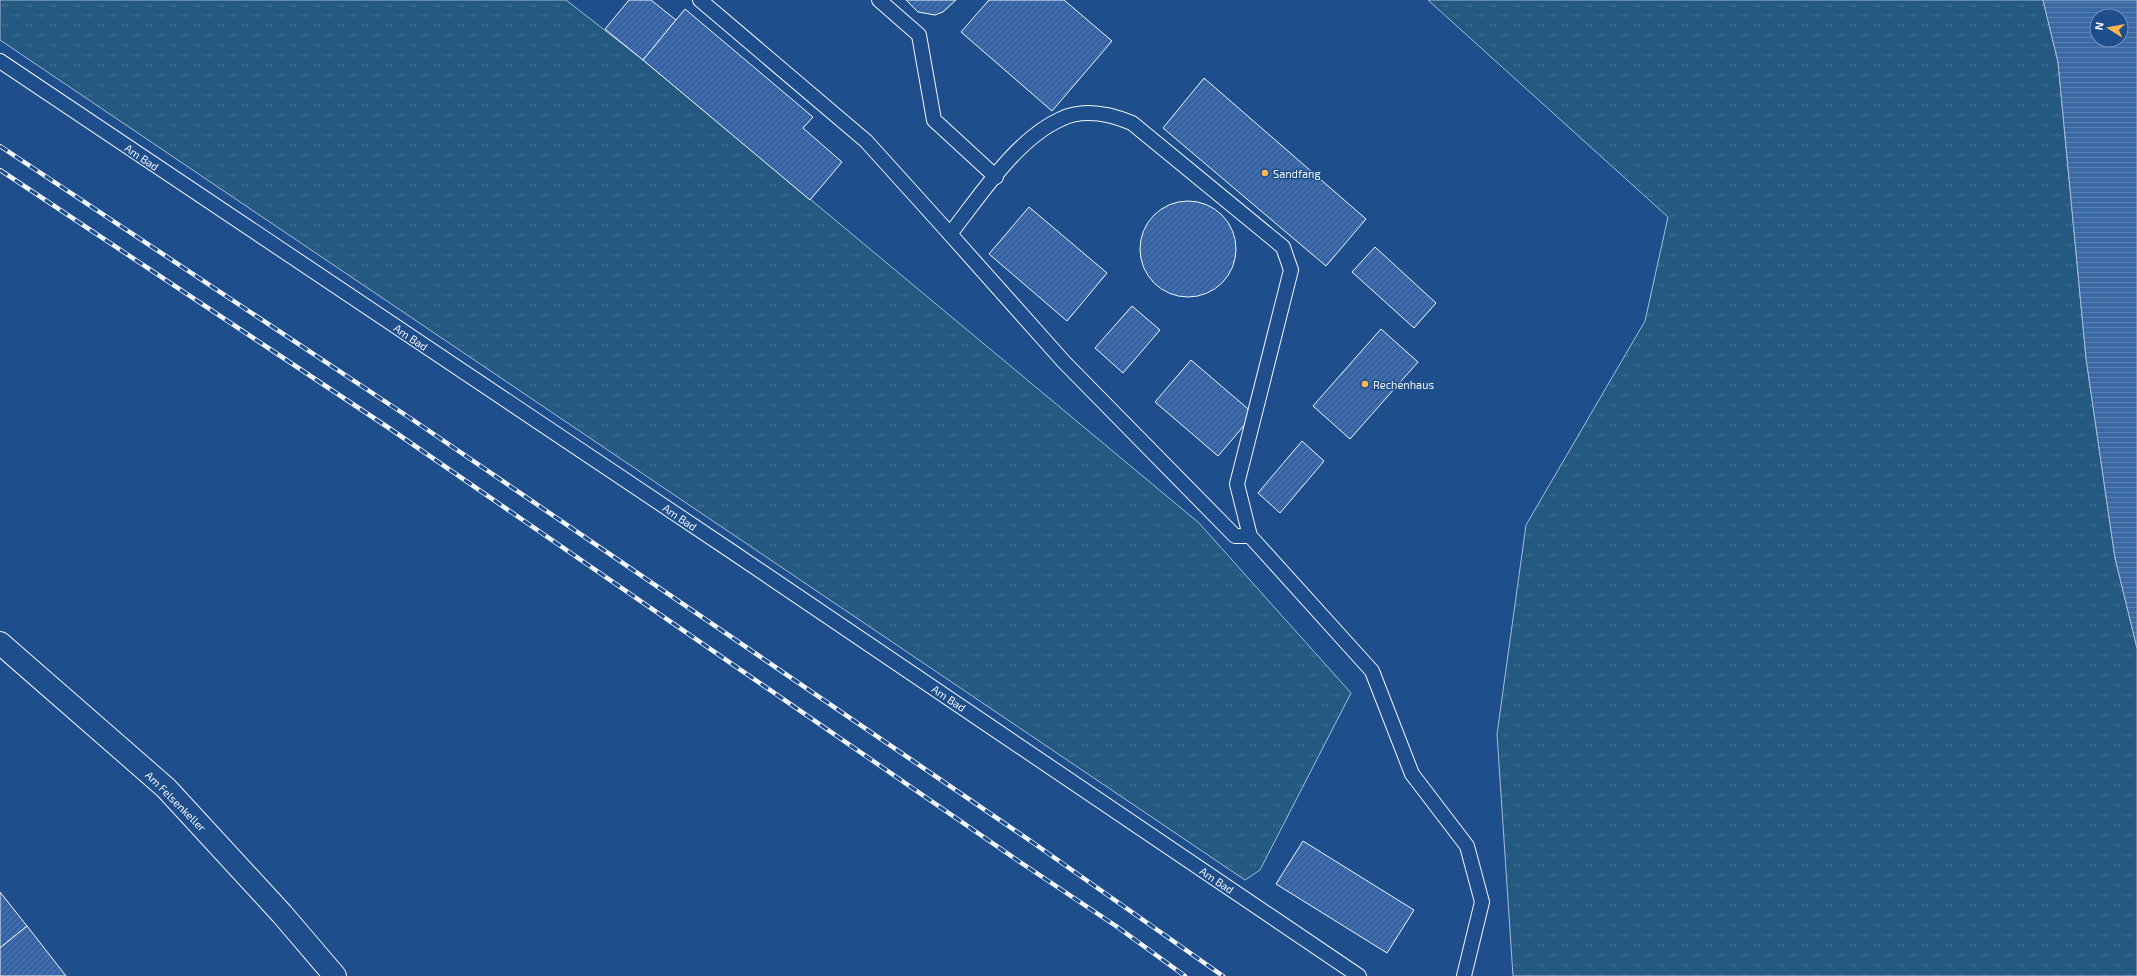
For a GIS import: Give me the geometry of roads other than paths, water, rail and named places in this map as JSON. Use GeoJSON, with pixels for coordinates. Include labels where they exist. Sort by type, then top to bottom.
{"type":"FeatureCollection","features":[{"type":"Feature","properties":{"kind":"street","name":"Am Felsenkeller"},"geometry":{"type":"LineString","coordinates":[[0,643],[166,788],[282,914],[335,976]]}},
{"type":"Feature","properties":{"kind":"lane"},"geometry":{"type":"LineString","coordinates":[[700,0],[866,141],[1064,362],[1235,536],[1250,536]]}},
{"type":"Feature","properties":{"kind":"lane"},"geometry":{"type":"LineString","coordinates":[[880,0],[919,35],[934,120],[996,176]]}},
{"type":"Feature","properties":{"kind":"lane","name":"Am Bad"},"geometry":{"type":"LineString","coordinates":[[0,61],[724,546],[1359,976]]}},
{"type":"Feature","properties":{"kind":"lane"},"geometry":{"type":"LineString","coordinates":[[950,234],[996,176],[1030,138],[1062,118],[1090,112],[1114,115],[1132,123],[1283,247],[1291,270],[1237,484],[1250,536],[1372,671],[1412,774],[1467,846],[1482,902],[1464,976]]}},
{"type":"Feature","properties":{"kind":"railway"},"geometry":{"type":"LineString","coordinates":[[0,146],[416,422],[1032,842],[1223,976]]}},
{"type":"Feature","properties":{"kind":"railway"},"geometry":{"type":"LineString","coordinates":[[0,170],[389,428],[1017,860],[1116,926],[1185,976]]}},
{"type":"Feature","properties":{"kind":"place","name":"Sandfang"},"geometry":{"type":"Point","coordinates":[1265,173]}},
{"type":"Feature","properties":{"kind":"place","name":"Rechenhaus"},"geometry":{"type":"Point","coordinates":[1365,384]}}]}
